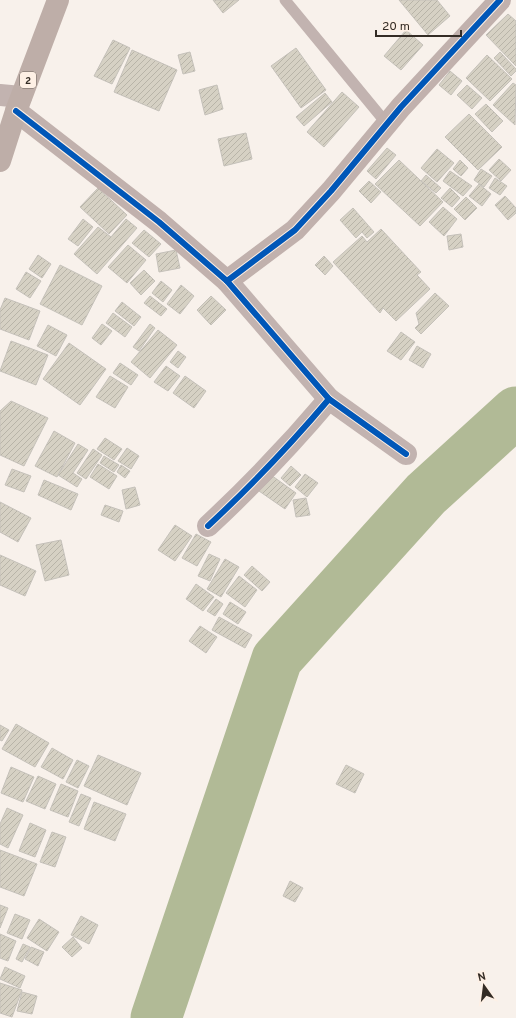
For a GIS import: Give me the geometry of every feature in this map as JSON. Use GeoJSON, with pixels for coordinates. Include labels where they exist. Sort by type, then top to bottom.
{"type":"FeatureCollection","features":[{"type":"Feature","properties":{"kind":"highway","name":"2"},"geometry":{"type":"LineString","coordinates":[[0,161],[19,104],[58,0]]}},
{"type":"Feature","properties":{"kind":"street"},"geometry":{"type":"LineString","coordinates":[[227,281],[295,230],[331,191],[387,124],[500,0]]}},
{"type":"Feature","properties":{"kind":"street"},"geometry":{"type":"LineString","coordinates":[[0,95],[19,104],[227,281],[329,399],[406,454]]}},
{"type":"Feature","properties":{"kind":"street"},"geometry":{"type":"LineString","coordinates":[[208,526],[283,453],[329,399]]}},
{"type":"Feature","properties":{"kind":"lane"},"geometry":{"type":"LineString","coordinates":[[285,0],[387,124]]}},
{"type":"Feature","properties":{"kind":"building"},"geometry":{"type":"Polygon","coordinates":[[[213,0],[239,0],[223,13],[213,0]]]}},
{"type":"Feature","properties":{"kind":"building"},"geometry":{"type":"Polygon","coordinates":[[[399,0],[437,0],[450,16],[428,35],[399,0]]]}},
{"type":"Feature","properties":{"kind":"building"},"geometry":{"type":"Polygon","coordinates":[[[508,14],[516,21],[516,66],[486,35],[508,14]]]}},
{"type":"Feature","properties":{"kind":"building"},"geometry":{"type":"Polygon","coordinates":[[[406,30],[423,45],[401,70],[384,56],[406,30]]]}},
{"type":"Feature","properties":{"kind":"building"},"geometry":{"type":"Polygon","coordinates":[[[113,40],[130,48],[112,84],[94,76],[113,40]]]}},
{"type":"Feature","properties":{"kind":"building"},"geometry":{"type":"Polygon","coordinates":[[[296,48],[326,90],[301,108],[271,66],[296,48]]]}},
{"type":"Feature","properties":{"kind":"building"},"geometry":{"type":"Polygon","coordinates":[[[132,50],[177,70],[159,111],[114,92],[132,50]]]}},
{"type":"Feature","properties":{"kind":"building"},"geometry":{"type":"Polygon","coordinates":[[[190,52],[195,71],[183,74],[178,55],[190,52]]]}},
{"type":"Feature","properties":{"kind":"building"},"geometry":{"type":"Polygon","coordinates":[[[500,52],[516,69],[511,76],[494,58],[500,52]]]}},
{"type":"Feature","properties":{"kind":"building"},"geometry":{"type":"Polygon","coordinates":[[[487,55],[512,79],[490,101],[466,78],[487,55]]]}},
{"type":"Feature","properties":{"kind":"building"},"geometry":{"type":"Polygon","coordinates":[[[450,71],[462,81],[451,95],[439,85],[450,71]]]}},
{"type":"Feature","properties":{"kind":"building"},"geometry":{"type":"Polygon","coordinates":[[[513,83],[516,85],[515,125],[493,105],[513,83]]]}},
{"type":"Feature","properties":{"kind":"building"},"geometry":{"type":"Polygon","coordinates":[[[217,85],[223,109],[205,115],[199,90],[217,85]]]}},
{"type":"Feature","properties":{"kind":"building"},"geometry":{"type":"Polygon","coordinates":[[[467,85],[482,98],[472,109],[457,95],[467,85]]]}},
{"type":"Feature","properties":{"kind":"building"},"geometry":{"type":"Polygon","coordinates":[[[342,92],[359,107],[324,147],[307,132],[342,92]]]}},
{"type":"Feature","properties":{"kind":"building"},"geometry":{"type":"Polygon","coordinates":[[[325,93],[332,102],[304,126],[296,117],[325,93]]]}},
{"type":"Feature","properties":{"kind":"building"},"geometry":{"type":"Polygon","coordinates":[[[486,104],[503,121],[492,132],[475,114],[486,104]]]}},
{"type":"Feature","properties":{"kind":"building"},"geometry":{"type":"Polygon","coordinates":[[[469,114],[502,147],[478,170],[445,137],[469,114]]]}},
{"type":"Feature","properties":{"kind":"building"},"geometry":{"type":"Polygon","coordinates":[[[246,133],[252,159],[224,166],[218,139],[246,133]]]}},
{"type":"Feature","properties":{"kind":"building"},"geometry":{"type":"Polygon","coordinates":[[[387,148],[396,155],[376,179],[367,171],[387,148]]]}},
{"type":"Feature","properties":{"kind":"building"},"geometry":{"type":"Polygon","coordinates":[[[437,149],[454,163],[437,182],[421,168],[437,149]]]}},
{"type":"Feature","properties":{"kind":"building"},"geometry":{"type":"Polygon","coordinates":[[[499,159],[511,170],[501,181],[489,170],[499,159]]]}},
{"type":"Feature","properties":{"kind":"building"},"geometry":{"type":"Polygon","coordinates":[[[399,160],[443,202],[420,226],[375,184],[399,160]]]}},
{"type":"Feature","properties":{"kind":"building"},"geometry":{"type":"Polygon","coordinates":[[[460,160],[468,168],[461,176],[453,169],[460,160]]]}},
{"type":"Feature","properties":{"kind":"building"},"geometry":{"type":"Polygon","coordinates":[[[481,169],[492,176],[484,187],[474,180],[481,169]]]}},
{"type":"Feature","properties":{"kind":"building"},"geometry":{"type":"Polygon","coordinates":[[[450,171],[472,186],[463,196],[443,181],[450,171]]]}},
{"type":"Feature","properties":{"kind":"building"},"geometry":{"type":"Polygon","coordinates":[[[426,175],[441,188],[436,193],[421,181],[426,175]]]}},
{"type":"Feature","properties":{"kind":"building"},"geometry":{"type":"Polygon","coordinates":[[[495,178],[507,186],[500,195],[489,188],[495,178]]]}},
{"type":"Feature","properties":{"kind":"building"},"geometry":{"type":"Polygon","coordinates":[[[369,181],[381,192],[371,203],[359,191],[369,181]]]}},
{"type":"Feature","properties":{"kind":"building"},"geometry":{"type":"Polygon","coordinates":[[[479,184],[491,194],[482,206],[469,196],[479,184]]]}},
{"type":"Feature","properties":{"kind":"building"},"geometry":{"type":"Polygon","coordinates":[[[98,188],[127,215],[109,234],[80,207],[98,188]]]}},
{"type":"Feature","properties":{"kind":"building"},"geometry":{"type":"Polygon","coordinates":[[[450,188],[460,198],[452,207],[441,198],[450,188]]]}},
{"type":"Feature","properties":{"kind":"building"},"geometry":{"type":"Polygon","coordinates":[[[505,196],[516,208],[516,213],[508,220],[495,205],[505,196]]]}},
{"type":"Feature","properties":{"kind":"building"},"geometry":{"type":"Polygon","coordinates":[[[466,197],[477,208],[465,220],[454,209],[466,197]]]}},
{"type":"Feature","properties":{"kind":"building"},"geometry":{"type":"Polygon","coordinates":[[[443,207],[457,219],[444,236],[429,222],[443,207]]]}},
{"type":"Feature","properties":{"kind":"building"},"geometry":{"type":"Polygon","coordinates":[[[353,208],[374,232],[367,238],[362,232],[356,238],[340,220],[353,208]]]}},
{"type":"Feature","properties":{"kind":"building"},"geometry":{"type":"Polygon","coordinates":[[[83,219],[93,227],[78,246],[68,239],[83,219]]]}},
{"type":"Feature","properties":{"kind":"building"},"geometry":{"type":"Polygon","coordinates":[[[126,219],[137,228],[97,274],[74,254],[98,227],[111,237],[126,219]]]}},
{"type":"Feature","properties":{"kind":"building"},"geometry":{"type":"Polygon","coordinates":[[[381,229],[421,272],[417,275],[430,289],[396,321],[383,308],[380,313],[333,262],[362,236],[367,242],[381,229]]]}},
{"type":"Feature","properties":{"kind":"building"},"geometry":{"type":"Polygon","coordinates":[[[144,230],[161,244],[149,257],[132,243],[144,230]]]}},
{"type":"Feature","properties":{"kind":"building"},"geometry":{"type":"Polygon","coordinates":[[[461,234],[463,247],[449,250],[447,236],[461,234]]]}},
{"type":"Feature","properties":{"kind":"building"},"geometry":{"type":"Polygon","coordinates":[[[128,245],[146,260],[127,283],[108,267],[128,245]]]}},
{"type":"Feature","properties":{"kind":"building"},"geometry":{"type":"Polygon","coordinates":[[[176,250],[180,268],[159,272],[156,254],[176,250]]]}},
{"type":"Feature","properties":{"kind":"building"},"geometry":{"type":"Polygon","coordinates":[[[38,255],[51,264],[42,278],[29,269],[38,255]]]}},
{"type":"Feature","properties":{"kind":"building"},"geometry":{"type":"Polygon","coordinates":[[[324,256],[333,266],[325,275],[315,265],[324,256]]]}},
{"type":"Feature","properties":{"kind":"building"},"geometry":{"type":"Polygon","coordinates":[[[60,265],[102,286],[82,325],[40,304],[60,265]]]}},
{"type":"Feature","properties":{"kind":"building"},"geometry":{"type":"Polygon","coordinates":[[[144,270],[155,281],[141,295],[130,283],[144,270]]]}},
{"type":"Feature","properties":{"kind":"building"},"geometry":{"type":"Polygon","coordinates":[[[26,272],[41,281],[30,298],[16,289],[26,272]]]}},
{"type":"Feature","properties":{"kind":"building"},"geometry":{"type":"Polygon","coordinates":[[[161,281],[172,290],[163,302],[152,293],[161,281]]]}},
{"type":"Feature","properties":{"kind":"building"},"geometry":{"type":"Polygon","coordinates":[[[181,285],[194,296],[180,314],[167,304],[181,285]]]}},
{"type":"Feature","properties":{"kind":"building"},"geometry":{"type":"Polygon","coordinates":[[[435,293],[449,306],[421,334],[415,328],[419,324],[416,313],[435,293]]]}},
{"type":"Feature","properties":{"kind":"building"},"geometry":{"type":"Polygon","coordinates":[[[150,296],[167,309],[161,316],[144,303],[150,296]]]}},
{"type":"Feature","properties":{"kind":"building"},"geometry":{"type":"Polygon","coordinates":[[[211,296],[226,310],[211,325],[197,310],[211,296]]]}},
{"type":"Feature","properties":{"kind":"building"},"geometry":{"type":"Polygon","coordinates":[[[5,298],[40,311],[29,340],[0,329],[0,310],[5,298]]]}},
{"type":"Feature","properties":{"kind":"building"},"geometry":{"type":"Polygon","coordinates":[[[122,302],[141,317],[134,326],[115,311],[122,302]]]}},
{"type":"Feature","properties":{"kind":"building"},"geometry":{"type":"Polygon","coordinates":[[[113,313],[132,327],[125,337],[106,323],[113,313]]]}},
{"type":"Feature","properties":{"kind":"building"},"geometry":{"type":"Polygon","coordinates":[[[102,324],[112,331],[101,345],[92,338],[102,324]]]}},
{"type":"Feature","properties":{"kind":"building"},"geometry":{"type":"Polygon","coordinates":[[[150,324],[155,328],[139,351],[133,347],[150,324]]]}},
{"type":"Feature","properties":{"kind":"building"},"geometry":{"type":"Polygon","coordinates":[[[48,325],[67,335],[56,356],[37,346],[48,325]]]}},
{"type":"Feature","properties":{"kind":"building"},"geometry":{"type":"Polygon","coordinates":[[[158,330],[177,345],[150,378],[131,362],[158,330]]]}},
{"type":"Feature","properties":{"kind":"building"},"geometry":{"type":"Polygon","coordinates":[[[401,332],[415,342],[401,360],[387,351],[401,332]]]}},
{"type":"Feature","properties":{"kind":"building"},"geometry":{"type":"Polygon","coordinates":[[[11,341],[48,355],[36,385],[0,371],[11,341]]]}},
{"type":"Feature","properties":{"kind":"building"},"geometry":{"type":"Polygon","coordinates":[[[69,343],[106,369],[80,405],[43,379],[69,343]]]}},
{"type":"Feature","properties":{"kind":"building"},"geometry":{"type":"Polygon","coordinates":[[[417,346],[431,354],[423,368],[409,360],[417,346]]]}},
{"type":"Feature","properties":{"kind":"building"},"geometry":{"type":"Polygon","coordinates":[[[178,351],[186,357],[178,368],[170,362],[178,351]]]}},
{"type":"Feature","properties":{"kind":"building"},"geometry":{"type":"Polygon","coordinates":[[[120,363],[138,375],[131,385],[113,373],[120,363]]]}},
{"type":"Feature","properties":{"kind":"building"},"geometry":{"type":"Polygon","coordinates":[[[166,366],[180,376],[168,391],[154,382],[166,366]]]}},
{"type":"Feature","properties":{"kind":"building"},"geometry":{"type":"Polygon","coordinates":[[[110,376],[128,387],[115,408],[96,397],[110,376]]]}},
{"type":"Feature","properties":{"kind":"building"},"geometry":{"type":"Polygon","coordinates":[[[185,376],[206,391],[194,408],[173,393],[185,376]]]}},
{"type":"Feature","properties":{"kind":"building"},"geometry":{"type":"Polygon","coordinates":[[[11,401],[48,418],[24,466],[0,455],[0,411],[11,401]]]}},
{"type":"Feature","properties":{"kind":"building"},"geometry":{"type":"Polygon","coordinates":[[[54,431],[75,443],[57,477],[35,466],[54,431]]]}},
{"type":"Feature","properties":{"kind":"building"},"geometry":{"type":"Polygon","coordinates":[[[105,438],[122,449],[114,460],[97,449],[105,438]]]}},
{"type":"Feature","properties":{"kind":"building"},"geometry":{"type":"Polygon","coordinates":[[[78,444],[88,450],[73,473],[82,479],[77,487],[58,475],[78,444]]]}},
{"type":"Feature","properties":{"kind":"building"},"geometry":{"type":"Polygon","coordinates":[[[127,448],[139,456],[131,469],[118,461],[127,448]]]}},
{"type":"Feature","properties":{"kind":"building"},"geometry":{"type":"Polygon","coordinates":[[[93,449],[102,455],[86,479],[77,473],[93,449]]]}},
{"type":"Feature","properties":{"kind":"building"},"geometry":{"type":"Polygon","coordinates":[[[104,456],[119,465],[114,472],[100,463],[104,456]]]}},
{"type":"Feature","properties":{"kind":"building"},"geometry":{"type":"Polygon","coordinates":[[[98,464],[117,476],[109,489],[90,477],[98,464]]]}},
{"type":"Feature","properties":{"kind":"building"},"geometry":{"type":"Polygon","coordinates":[[[121,465],[130,471],[125,478],[117,472],[121,465]]]}},
{"type":"Feature","properties":{"kind":"building"},"geometry":{"type":"Polygon","coordinates":[[[291,466],[301,475],[290,486],[281,478],[291,466]]]}},
{"type":"Feature","properties":{"kind":"building"},"geometry":{"type":"Polygon","coordinates":[[[12,469],[31,476],[24,492],[5,485],[12,469]]]}},
{"type":"Feature","properties":{"kind":"building"},"geometry":{"type":"Polygon","coordinates":[[[305,474],[318,483],[307,497],[295,487],[305,474]]]}},
{"type":"Feature","properties":{"kind":"building"},"geometry":{"type":"Polygon","coordinates":[[[271,475],[296,493],[285,509],[259,491],[271,475]]]}},
{"type":"Feature","properties":{"kind":"building"},"geometry":{"type":"Polygon","coordinates":[[[44,480],[78,494],[71,510],[38,495],[44,480]]]}},
{"type":"Feature","properties":{"kind":"building"},"geometry":{"type":"Polygon","coordinates":[[[135,487],[140,505],[126,509],[122,490],[135,487]]]}},
{"type":"Feature","properties":{"kind":"building"},"geometry":{"type":"Polygon","coordinates":[[[306,498],[310,515],[296,517],[293,500],[306,498]]]}},
{"type":"Feature","properties":{"kind":"building"},"geometry":{"type":"Polygon","coordinates":[[[0,502],[31,518],[18,542],[0,532],[0,502]]]}},
{"type":"Feature","properties":{"kind":"building"},"geometry":{"type":"Polygon","coordinates":[[[105,505],[123,511],[119,522],[101,515],[105,505]]]}},
{"type":"Feature","properties":{"kind":"building"},"geometry":{"type":"Polygon","coordinates":[[[175,525],[192,536],[175,561],[158,550],[175,525]]]}},
{"type":"Feature","properties":{"kind":"building"},"geometry":{"type":"Polygon","coordinates":[[[196,534],[211,542],[197,566],[182,558],[196,534]]]}},
{"type":"Feature","properties":{"kind":"building"},"geometry":{"type":"Polygon","coordinates":[[[61,540],[69,575],[45,581],[36,545],[61,540]]]}},
{"type":"Feature","properties":{"kind":"building"},"geometry":{"type":"Polygon","coordinates":[[[209,554],[220,559],[210,581],[198,576],[209,554]]]}},
{"type":"Feature","properties":{"kind":"building"},"geometry":{"type":"Polygon","coordinates":[[[0,555],[36,571],[25,596],[0,585],[0,555]]]}},
{"type":"Feature","properties":{"kind":"building"},"geometry":{"type":"Polygon","coordinates":[[[225,559],[239,567],[221,597],[207,589],[225,559]]]}},
{"type":"Feature","properties":{"kind":"building"},"geometry":{"type":"Polygon","coordinates":[[[252,566],[270,582],[262,591],[244,575],[252,566]]]}},
{"type":"Feature","properties":{"kind":"building"},"geometry":{"type":"Polygon","coordinates":[[[239,576],[257,590],[245,607],[226,593],[239,576]]]}},
{"type":"Feature","properties":{"kind":"building"},"geometry":{"type":"Polygon","coordinates":[[[196,584],[214,597],[203,611],[186,599],[196,584]]]}},
{"type":"Feature","properties":{"kind":"building"},"geometry":{"type":"Polygon","coordinates":[[[216,599],[223,604],[215,616],[207,611],[216,599]]]}},
{"type":"Feature","properties":{"kind":"building"},"geometry":{"type":"Polygon","coordinates":[[[230,602],[246,612],[238,624],[223,614],[230,602]]]}},
{"type":"Feature","properties":{"kind":"building"},"geometry":{"type":"Polygon","coordinates":[[[219,617],[252,635],[245,648],[212,630],[219,617]]]}},
{"type":"Feature","properties":{"kind":"building"},"geometry":{"type":"Polygon","coordinates":[[[200,626],[217,637],[206,653],[189,641],[200,626]]]}},
{"type":"Feature","properties":{"kind":"building"},"geometry":{"type":"Polygon","coordinates":[[[16,724],[49,743],[35,767],[2,749],[16,724]]]}},
{"type":"Feature","properties":{"kind":"building"},"geometry":{"type":"Polygon","coordinates":[[[0,725],[9,730],[2,741],[0,740],[0,725]]]}},
{"type":"Feature","properties":{"kind":"building"},"geometry":{"type":"Polygon","coordinates":[[[52,748],[73,760],[63,779],[41,767],[52,748]]]}},
{"type":"Feature","properties":{"kind":"building"},"geometry":{"type":"Polygon","coordinates":[[[98,755],[141,773],[127,805],[84,786],[98,755]]]}},
{"type":"Feature","properties":{"kind":"building"},"geometry":{"type":"Polygon","coordinates":[[[77,760],[89,766],[78,788],[66,782],[77,760]]]}},
{"type":"Feature","properties":{"kind":"building"},"geometry":{"type":"Polygon","coordinates":[[[346,765],[364,774],[355,793],[336,784],[346,765]]]}},
{"type":"Feature","properties":{"kind":"building"},"geometry":{"type":"Polygon","coordinates":[[[11,767],[34,777],[23,802],[1,793],[11,767]]]}},
{"type":"Feature","properties":{"kind":"building"},"geometry":{"type":"Polygon","coordinates":[[[38,776],[56,784],[45,809],[26,801],[38,776]]]}},
{"type":"Feature","properties":{"kind":"building"},"geometry":{"type":"Polygon","coordinates":[[[61,784],[78,791],[68,817],[50,810],[61,784]]]}},
{"type":"Feature","properties":{"kind":"building"},"geometry":{"type":"Polygon","coordinates":[[[81,794],[91,798],[79,826],[69,822],[81,794]]]}},
{"type":"Feature","properties":{"kind":"building"},"geometry":{"type":"Polygon","coordinates":[[[94,802],[126,814],[115,841],[84,829],[94,802]]]}},
{"type":"Feature","properties":{"kind":"building"},"geometry":{"type":"Polygon","coordinates":[[[7,808],[23,815],[8,848],[0,844],[0,824],[7,808]]]}},
{"type":"Feature","properties":{"kind":"building"},"geometry":{"type":"Polygon","coordinates":[[[30,823],[46,830],[35,857],[19,851],[30,823]]]}},
{"type":"Feature","properties":{"kind":"building"},"geometry":{"type":"Polygon","coordinates":[[[52,832],[66,837],[55,867],[40,862],[52,832]]]}},
{"type":"Feature","properties":{"kind":"building"},"geometry":{"type":"Polygon","coordinates":[[[0,850],[37,864],[24,896],[0,887],[0,850]]]}},
{"type":"Feature","properties":{"kind":"building"},"geometry":{"type":"Polygon","coordinates":[[[290,881],[303,888],[295,902],[283,896],[290,881]]]}},
{"type":"Feature","properties":{"kind":"building"},"geometry":{"type":"Polygon","coordinates":[[[0,905],[8,908],[0,928],[0,905]]]}},
{"type":"Feature","properties":{"kind":"building"},"geometry":{"type":"Polygon","coordinates":[[[15,914],[30,920],[22,939],[7,933],[15,914]]]}},
{"type":"Feature","properties":{"kind":"building"},"geometry":{"type":"Polygon","coordinates":[[[81,916],[98,925],[89,944],[71,935],[81,916]]]}},
{"type":"Feature","properties":{"kind":"building"},"geometry":{"type":"Polygon","coordinates":[[[39,919],[59,932],[47,951],[27,938],[39,919]]]}},
{"type":"Feature","properties":{"kind":"building"},"geometry":{"type":"Polygon","coordinates":[[[0,934],[16,941],[8,961],[0,958],[0,934]]]}},
{"type":"Feature","properties":{"kind":"building"},"geometry":{"type":"Polygon","coordinates":[[[73,937],[82,948],[72,957],[62,947],[73,937]]]}},
{"type":"Feature","properties":{"kind":"building"},"geometry":{"type":"Polygon","coordinates":[[[23,944],[30,947],[22,962],[16,959],[23,944]]]}},
{"type":"Feature","properties":{"kind":"building"},"geometry":{"type":"Polygon","coordinates":[[[31,947],[44,952],[38,966],[25,959],[31,947]]]}},
{"type":"Feature","properties":{"kind":"building"},"geometry":{"type":"Polygon","coordinates":[[[5,967],[25,976],[20,988],[0,979],[5,967]]]}},
{"type":"Feature","properties":{"kind":"building"},"geometry":{"type":"Polygon","coordinates":[[[0,983],[22,990],[12,1017],[0,1013],[0,983]]]}},
{"type":"Feature","properties":{"kind":"building"},"geometry":{"type":"Polygon","coordinates":[[[22,992],[37,996],[32,1014],[17,1011],[22,992]]]}},
{"type":"Feature","properties":{"kind":"waterway"},"geometry":{"type":"LineString","coordinates":[[156,1018],[277,659],[426,494],[516,412]]}},
{"type":"Feature","properties":{"kind":"cycle path"},"geometry":{"type":"LineString","coordinates":[[16,111],[159,222],[227,281],[295,230],[331,191],[401,107],[500,0]]}},
{"type":"Feature","properties":{"kind":"cycle path"},"geometry":{"type":"LineString","coordinates":[[227,281],[329,399],[406,454]]}},
{"type":"Feature","properties":{"kind":"cycle path"},"geometry":{"type":"LineString","coordinates":[[208,526],[271,464],[329,399]]}}]}
